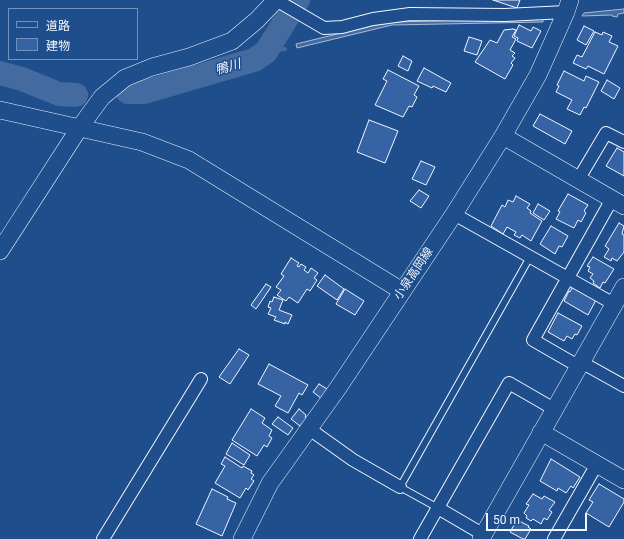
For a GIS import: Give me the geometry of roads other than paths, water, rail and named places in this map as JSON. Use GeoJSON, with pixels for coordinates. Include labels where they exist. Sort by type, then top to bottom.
{"type":"FeatureCollection","features":[{"type":"Feature","properties":{"kind":"street"},"geometry":{"type":"LineString","coordinates":[[0,251],[80,127],[102,97],[125,78],[152,67],[189,57],[232,41],[258,20],[278,1],[324,28],[342,27],[373,19],[410,14],[505,15],[568,6]]}},
{"type":"Feature","properties":{"kind":"street","name":"小泉高岡線"},"geometry":{"type":"LineString","coordinates":[[242,539],[270,483],[338,388],[454,214],[502,136],[538,75],[568,6]]}},
{"type":"Feature","properties":{"kind":"street"},"geometry":{"type":"LineString","coordinates":[[0,110],[142,142],[189,160],[402,291]]}},
{"type":"Feature","properties":{"kind":"street"},"geometry":{"type":"LineString","coordinates":[[578,180],[606,133],[624,142]]}},
{"type":"Feature","properties":{"kind":"street"},"geometry":{"type":"LineString","coordinates":[[502,136],[618,203],[568,278],[533,340],[624,386]]}},
{"type":"Feature","properties":{"kind":"street"},"geometry":{"type":"LineString","coordinates":[[438,508],[482,537],[621,294],[568,278],[454,214]]}},
{"type":"Feature","properties":{"kind":"street"},"geometry":{"type":"LineString","coordinates":[[103,539],[201,379]]}},
{"type":"Feature","properties":{"kind":"street"},"geometry":{"type":"LineString","coordinates":[[420,539],[509,383],[554,409]]}},
{"type":"Feature","properties":{"kind":"street"},"geometry":{"type":"LineString","coordinates":[[308,428],[353,460],[400,487]]}},
{"type":"Feature","properties":{"kind":"street"},"geometry":{"type":"LineString","coordinates":[[541,432],[624,480]]}},
{"type":"Feature","properties":{"kind":"street"},"geometry":{"type":"LineString","coordinates":[[554,539],[597,464]]}},
{"type":"Feature","properties":{"kind":"lane"},"geometry":{"type":"LineString","coordinates":[[438,508],[400,487],[530,257]]}},
{"type":"Feature","properties":{"kind":"water"},"geometry":{"type":"Polygon","coordinates":[[[624,9],[624,13],[618,14],[617,17],[612,15],[582,16],[584,13],[624,9]]]}},
{"type":"Feature","properties":{"kind":"water"},"geometry":{"type":"Polygon","coordinates":[[[543,18],[543,22],[392,25],[297,48],[296,44],[370,26],[395,22],[543,18]]]}},
{"type":"Feature","properties":{"kind":"waterway","name":"鴨川"},"geometry":{"type":"LineString","coordinates":[[128,92],[144,92],[254,60],[266,52],[298,0]]}},
{"type":"Feature","properties":{"kind":"waterway"},"geometry":{"type":"LineString","coordinates":[[266,52],[285,49]]}},
{"type":"Feature","properties":{"kind":"waterway","name":"鴨川"},"geometry":{"type":"LineString","coordinates":[[0,73],[22,79],[59,94],[76,95]]}}]}
